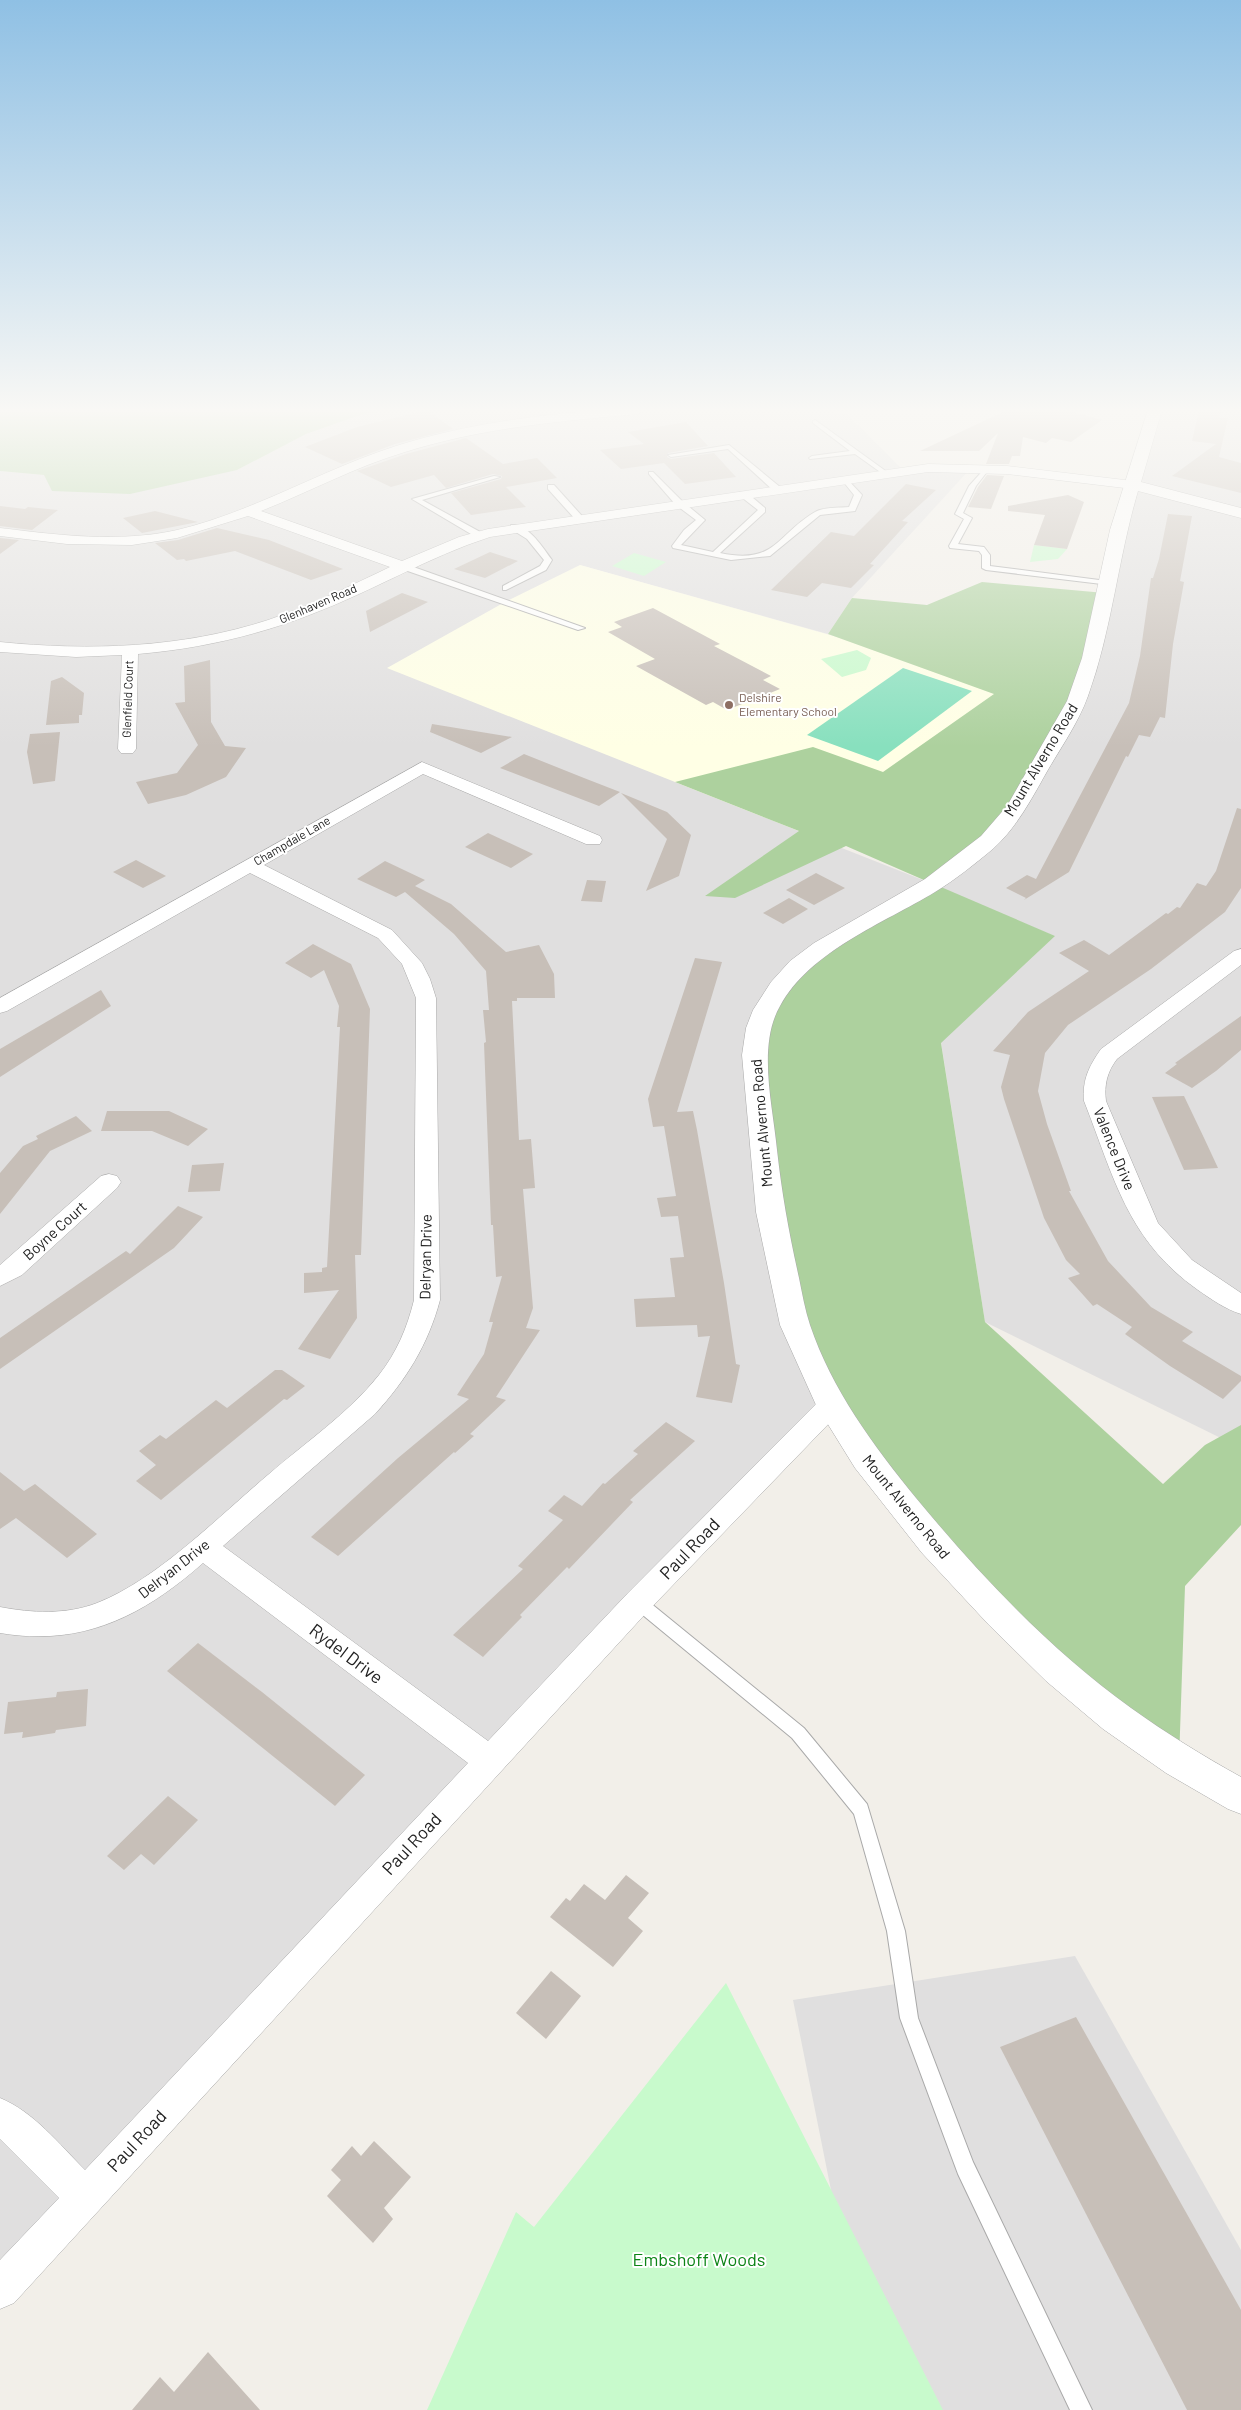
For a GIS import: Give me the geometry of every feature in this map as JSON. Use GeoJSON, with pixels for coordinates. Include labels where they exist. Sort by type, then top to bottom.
{"type":"FeatureCollection","features":[{"type":"Feature","properties":{"kind":"street"},"geometry":{"type":"LineString","coordinates":[[0,532],[71,541],[136,540],[188,531],[213,522]]}},
{"type":"Feature","properties":{"kind":"street"},"geometry":{"type":"LineString","coordinates":[[279,522],[402,566]]}},
{"type":"Feature","properties":{"kind":"street","name":"Glenhaven Road"},"geometry":{"type":"LineString","coordinates":[[0,647],[74,651],[130,649],[208,638],[280,620],[332,600],[441,548],[479,535],[547,522]]}},
{"type":"Feature","properties":{"kind":"street","name":"Mount Alverno Road"},"geometry":{"type":"LineString","coordinates":[[1121,522],[1091,658],[1077,701],[1016,808],[989,841],[933,884],[822,948],[798,966],[779,987],[765,1010],[758,1028],[754,1055],[770,1212],[795,1325],[831,1405],[866,1459],[928,1536],[1008,1622],[1058,1670],[1116,1718],[1179,1761],[1241,1797]]}},
{"type":"Feature","properties":{"kind":"street","name":"Glenfield Court"},"geometry":{"type":"LineString","coordinates":[[127,749],[130,649]]}},
{"type":"Feature","properties":{"kind":"street","name":"Champdale Lane"},"geometry":{"type":"LineString","coordinates":[[0,1007],[422,767],[592,840]]}},
{"type":"Feature","properties":{"kind":"street","name":"Delryan Drive"},"geometry":{"type":"LineString","coordinates":[[0,1620],[18,1624],[49,1625],[80,1621],[111,1612],[140,1597],[159,1584],[366,1407],[390,1381],[408,1354],[420,1327],[427,1300],[426,998],[422,980],[407,956],[385,934],[249,865]]}},
{"type":"Feature","properties":{"kind":"street","name":"Valence Drive"},"geometry":{"type":"LineString","coordinates":[[1241,955],[1109,1054],[1097,1069],[1093,1088],[1098,1110],[1148,1229],[1174,1260],[1201,1282],[1241,1305]]}},
{"type":"Feature","properties":{"kind":"street","name":"Boyne Court"},"geometry":{"type":"LineString","coordinates":[[0,1278],[13,1269],[109,1182]]}},
{"type":"Feature","properties":{"kind":"street","name":"Paul Road"},"geometry":{"type":"LineString","coordinates":[[0,2289],[638,1602],[831,1405]]}},
{"type":"Feature","properties":{"kind":"street","name":"Rydel Drive"},"geometry":{"type":"LineString","coordinates":[[203,1547],[490,1761]]}},
{"type":"Feature","properties":{"kind":"street"},"geometry":{"type":"LineString","coordinates":[[0,2116],[25,2136],[84,2197]]}},
{"type":"Feature","properties":{"kind":"lane"},"geometry":{"type":"LineString","coordinates":[[457,522],[479,535]]}},
{"type":"Feature","properties":{"kind":"lane"},"geometry":{"type":"LineString","coordinates":[[698,522],[687,532],[676,546],[731,558],[770,554],[807,522]]}},
{"type":"Feature","properties":{"kind":"lane"},"geometry":{"type":"LineString","coordinates":[[715,554],[749,522]]}},
{"type":"Feature","properties":{"kind":"lane"},"geometry":{"type":"LineString","coordinates":[[966,522],[953,546],[980,549],[986,554],[986,568],[1107,583]]}},
{"type":"Feature","properties":{"kind":"lane"},"geometry":{"type":"LineString","coordinates":[[506,588],[543,568],[548,560],[530,537],[514,527]]}},
{"type":"Feature","properties":{"kind":"lane"},"geometry":{"type":"LineString","coordinates":[[402,566],[582,628]]}},
{"type":"Feature","properties":{"kind":"lane"},"geometry":{"type":"LineString","coordinates":[[638,1602],[798,1733],[861,1810],[896,1931],[909,2018],[965,2167],[1081,2410]]}},
{"type":"Feature","properties":{"kind":"shaded area"},"geometry":{"type":"Polygon","coordinates":[[[0,522],[921,522],[852,598],[828,634],[580,565],[675,782],[933,884],[831,1405],[0,2289],[0,522]]]}},
{"type":"Feature","properties":{"kind":"shaded area"},"geometry":{"type":"Polygon","coordinates":[[[1120,522],[1241,522],[1241,1448],[985,1322],[941,1042],[1054,936],[933,884],[1049,746],[1120,522]]]}},
{"type":"Feature","properties":{"kind":"shaded area","name":"Delshire Elementary School"},"geometry":{"type":"Polygon","coordinates":[[[580,565],[851,641],[995,694],[799,831],[387,668],[505,602],[580,565]]]}},
{"type":"Feature","properties":{"kind":"shaded area"},"geometry":{"type":"Polygon","coordinates":[[[1075,1956],[1241,2250],[1241,2410],[875,2410],[793,2000],[1075,1956]]]}},
{"type":"Feature","properties":{"kind":"green space"},"geometry":{"type":"Polygon","coordinates":[[[1034,545],[1067,549],[1058,559],[1030,562],[1034,545]]]}},
{"type":"Feature","properties":{"kind":"green space"},"geometry":{"type":"Polygon","coordinates":[[[634,553],[666,562],[644,576],[612,566],[634,553]]]}},
{"type":"Feature","properties":{"kind":"green space"},"geometry":{"type":"Polygon","coordinates":[[[982,582],[1105,593],[1091,658],[1016,808],[934,884],[1055,936],[941,1043],[985,1322],[1163,1484],[1205,1445],[1241,1425],[1241,1525],[1185,1586],[1179,1761],[934,1543],[795,1325],[755,1055],[779,987],[933,884],[846,846],[735,898],[705,896],[799,831],[675,782],[813,747],[883,772],[994,694],[828,634],[852,598],[927,605],[982,582]]]}},
{"type":"Feature","properties":{"kind":"green space"},"geometry":{"type":"Polygon","coordinates":[[[857,650],[871,658],[866,670],[842,677],[821,659],[857,650]]]}},
{"type":"Feature","properties":{"kind":"green space"},"geometry":{"type":"Polygon","coordinates":[[[903,668],[972,691],[878,761],[807,735],[903,668]]]}},
{"type":"Feature","properties":{"kind":"green space","name":"Embshoff Woods"},"geometry":{"type":"Polygon","coordinates":[[[726,1983],[943,2410],[427,2410],[516,2212],[534,2227],[726,1983]]]}},
{"type":"Feature","properties":{"kind":"building"},"geometry":{"type":"Polygon","coordinates":[[[0,522],[42,522],[32,530],[0,526],[0,522]]]}},
{"type":"Feature","properties":{"kind":"building"},"geometry":{"type":"Polygon","coordinates":[[[129,522],[196,522],[142,533],[129,522]]]}},
{"type":"Feature","properties":{"kind":"building"},"geometry":{"type":"Polygon","coordinates":[[[868,522],[908,522],[870,564],[874,565],[851,588],[822,583],[807,597],[771,590],[831,532],[854,536],[868,522]]]}},
{"type":"Feature","properties":{"kind":"building"},"geometry":{"type":"Polygon","coordinates":[[[1042,522],[1077,522],[1067,549],[1034,545],[1042,522]]]}},
{"type":"Feature","properties":{"kind":"building"},"geometry":{"type":"Polygon","coordinates":[[[1166,522],[1191,522],[1180,581],[1184,582],[1173,644],[1165,718],[1160,717],[1150,737],[1139,735],[1128,757],[1126,756],[1069,872],[1024,900],[1026,898],[1006,888],[1027,875],[1036,879],[1129,703],[1140,656],[1151,578],[1153,578],[1166,522]]]}},
{"type":"Feature","properties":{"kind":"building"},"geometry":{"type":"Polygon","coordinates":[[[217,528],[269,540],[343,569],[311,580],[235,551],[186,561],[184,559],[177,560],[155,543],[178,540],[217,528]]]}},
{"type":"Feature","properties":{"kind":"building"},"geometry":{"type":"Polygon","coordinates":[[[0,538],[19,540],[0,554],[0,538]]]}},
{"type":"Feature","properties":{"kind":"building"},"geometry":{"type":"Polygon","coordinates":[[[490,552],[518,561],[485,578],[454,569],[490,552]]]}},
{"type":"Feature","properties":{"kind":"building"},"geometry":{"type":"Polygon","coordinates":[[[402,593],[428,602],[370,632],[366,611],[402,593]]]}},
{"type":"Feature","properties":{"kind":"building"},"geometry":{"type":"Polygon","coordinates":[[[653,608],[720,644],[714,646],[771,676],[763,680],[780,689],[727,710],[713,702],[706,705],[636,666],[655,659],[608,632],[622,627],[614,622],[653,608]]]}},
{"type":"Feature","properties":{"kind":"building"},"geometry":{"type":"Polygon","coordinates":[[[210,660],[211,722],[225,746],[246,748],[226,777],[186,795],[148,804],[136,782],[177,773],[198,745],[175,703],[185,702],[184,666],[210,660]]]}},
{"type":"Feature","properties":{"kind":"building"},"geometry":{"type":"Polygon","coordinates":[[[62,677],[84,693],[82,715],[79,715],[79,723],[46,725],[51,681],[62,677]]]}},
{"type":"Feature","properties":{"kind":"building"},"geometry":{"type":"Polygon","coordinates":[[[432,724],[512,737],[481,753],[430,732],[432,724]]]}},
{"type":"Feature","properties":{"kind":"building"},"geometry":{"type":"Polygon","coordinates":[[[60,732],[55,781],[33,784],[27,752],[30,734],[60,732]]]}},
{"type":"Feature","properties":{"kind":"building"},"geometry":{"type":"Polygon","coordinates":[[[524,754],[620,792],[599,806],[500,768],[524,754]]]}},
{"type":"Feature","properties":{"kind":"building"},"geometry":{"type":"Polygon","coordinates":[[[621,793],[667,812],[691,835],[679,876],[646,891],[667,839],[621,793]]]}},
{"type":"Feature","properties":{"kind":"building"},"geometry":{"type":"Polygon","coordinates":[[[1237,808],[1241,809],[1241,888],[1225,912],[1151,969],[1068,1025],[1045,1053],[1038,1091],[1047,1124],[1071,1191],[1069,1191],[1108,1261],[1151,1307],[1193,1332],[1182,1341],[1241,1376],[1241,1381],[1223,1399],[1170,1366],[1125,1334],[1132,1327],[1097,1304],[1093,1306],[1068,1278],[1080,1274],[1066,1260],[1044,1218],[1004,1099],[1001,1087],[1010,1055],[993,1051],[1028,1012],[1089,971],[1059,953],[1084,940],[1109,955],[1166,913],[1168,914],[1177,907],[1180,908],[1197,883],[1206,886],[1216,871],[1237,808]]]}},
{"type":"Feature","properties":{"kind":"building"},"geometry":{"type":"Polygon","coordinates":[[[488,833],[533,854],[511,868],[465,847],[488,833]]]}},
{"type":"Feature","properties":{"kind":"building"},"geometry":{"type":"Polygon","coordinates":[[[136,860],[166,876],[143,888],[113,872],[136,860]]]}},
{"type":"Feature","properties":{"kind":"building"},"geometry":{"type":"Polygon","coordinates":[[[385,861],[425,880],[415,886],[451,904],[506,952],[539,945],[554,974],[555,998],[517,998],[517,1001],[512,1001],[519,1140],[531,1139],[535,1188],[523,1189],[533,1308],[526,1328],[540,1330],[496,1397],[506,1400],[470,1434],[474,1436],[338,1556],[311,1537],[398,1458],[469,1399],[457,1395],[484,1354],[493,1322],[489,1322],[502,1276],[496,1277],[493,1225],[491,1225],[484,1043],[486,1042],[483,1010],[489,1010],[486,971],[454,934],[405,892],[396,897],[357,879],[385,861]]]}},
{"type":"Feature","properties":{"kind":"building"},"geometry":{"type":"Polygon","coordinates":[[[816,873],[845,888],[814,905],[786,890],[816,873]]]}},
{"type":"Feature","properties":{"kind":"building"},"geometry":{"type":"Polygon","coordinates":[[[587,880],[606,881],[602,902],[581,901],[587,880]]]}},
{"type":"Feature","properties":{"kind":"building"},"geometry":{"type":"Polygon","coordinates":[[[789,898],[808,909],[783,924],[763,913],[789,898]]]}},
{"type":"Feature","properties":{"kind":"building"},"geometry":{"type":"Polygon","coordinates":[[[313,944],[351,964],[370,1009],[361,1255],[355,1255],[357,1318],[330,1359],[298,1349],[339,1290],[304,1293],[304,1273],[322,1272],[322,1268],[327,1267],[340,1027],[337,1027],[339,1006],[324,970],[311,978],[285,963],[313,944]]]}},
{"type":"Feature","properties":{"kind":"building"},"geometry":{"type":"Polygon","coordinates":[[[695,958],[722,962],[677,1112],[693,1111],[697,1130],[736,1364],[740,1365],[732,1403],[696,1397],[710,1336],[698,1337],[697,1325],[636,1327],[634,1299],[675,1297],[670,1258],[684,1257],[678,1216],[661,1217],[657,1198],[676,1196],[664,1126],[653,1127],[648,1099],[695,958]]]}},
{"type":"Feature","properties":{"kind":"building"},"geometry":{"type":"Polygon","coordinates":[[[101,990],[111,1006],[0,1077],[0,1049],[101,990]]]}},
{"type":"Feature","properties":{"kind":"building"},"geometry":{"type":"Polygon","coordinates":[[[1241,1016],[1241,1050],[1216,1071],[1192,1088],[1165,1073],[1177,1064],[1175,1063],[1241,1016]]]}},
{"type":"Feature","properties":{"kind":"building"},"geometry":{"type":"Polygon","coordinates":[[[1184,1096],[1218,1168],[1184,1170],[1152,1097],[1184,1096]]]}},
{"type":"Feature","properties":{"kind":"building"},"geometry":{"type":"Polygon","coordinates":[[[107,1111],[169,1111],[208,1129],[188,1146],[152,1131],[101,1131],[107,1111]]]}},
{"type":"Feature","properties":{"kind":"building"},"geometry":{"type":"Polygon","coordinates":[[[76,1116],[92,1131],[50,1151],[0,1214],[0,1173],[23,1146],[38,1139],[36,1136],[76,1116]]]}},
{"type":"Feature","properties":{"kind":"building"},"geometry":{"type":"Polygon","coordinates":[[[224,1163],[220,1191],[188,1192],[192,1165],[224,1163]]]}},
{"type":"Feature","properties":{"kind":"building"},"geometry":{"type":"Polygon","coordinates":[[[178,1206],[203,1217],[174,1248],[0,1369],[0,1338],[126,1251],[130,1254],[178,1206]]]}},
{"type":"Feature","properties":{"kind":"building"},"geometry":{"type":"Polygon","coordinates":[[[275,1370],[282,1370],[305,1386],[287,1400],[284,1399],[161,1500],[136,1481],[156,1465],[139,1451],[160,1435],[166,1439],[216,1400],[227,1408],[275,1370]]]}},
{"type":"Feature","properties":{"kind":"building"},"geometry":{"type":"Polygon","coordinates":[[[666,1422],[695,1441],[630,1500],[633,1502],[569,1569],[567,1567],[520,1615],[522,1617],[483,1657],[453,1635],[523,1569],[518,1566],[563,1520],[548,1511],[564,1495],[582,1506],[603,1483],[605,1484],[638,1454],[633,1451],[666,1422]]]}},
{"type":"Feature","properties":{"kind":"building"},"geometry":{"type":"Polygon","coordinates":[[[0,1472],[24,1491],[35,1484],[97,1534],[67,1558],[16,1518],[0,1529],[0,1472]]]}},
{"type":"Feature","properties":{"kind":"building"},"geometry":{"type":"Polygon","coordinates":[[[198,1643],[365,1775],[335,1806],[167,1671],[198,1643]]]}},
{"type":"Feature","properties":{"kind":"building"},"geometry":{"type":"Polygon","coordinates":[[[88,1689],[86,1726],[56,1730],[55,1733],[22,1738],[23,1732],[4,1734],[8,1702],[56,1697],[57,1692],[88,1689]]]}},
{"type":"Feature","properties":{"kind":"building"},"geometry":{"type":"Polygon","coordinates":[[[168,1796],[198,1820],[154,1865],[141,1854],[124,1870],[107,1856],[168,1796]]]}},
{"type":"Feature","properties":{"kind":"building"},"geometry":{"type":"Polygon","coordinates":[[[626,1875],[649,1893],[628,1918],[643,1931],[613,1967],[550,1917],[566,1898],[570,1901],[584,1884],[605,1900],[626,1875]]]}},
{"type":"Feature","properties":{"kind":"building"},"geometry":{"type":"Polygon","coordinates":[[[551,1971],[581,1996],[546,2039],[516,2013],[551,1971]]]}},
{"type":"Feature","properties":{"kind":"building"},"geometry":{"type":"Polygon","coordinates":[[[1076,2017],[1241,2310],[1241,2410],[1187,2410],[1000,2047],[1076,2017]]]}},
{"type":"Feature","properties":{"kind":"building"},"geometry":{"type":"Polygon","coordinates":[[[374,2141],[411,2177],[384,2208],[393,2219],[373,2243],[327,2196],[341,2180],[331,2170],[352,2146],[361,2156],[374,2141]]]}},
{"type":"Feature","properties":{"kind":"building"},"geometry":{"type":"Polygon","coordinates":[[[208,2352],[260,2410],[132,2410],[160,2377],[174,2392],[208,2352]]]}},
{"type":"Feature","properties":{"kind":"place","name":"Delshire Elementary School"},"geometry":{"type":"Point","coordinates":[729,705]}}]}
